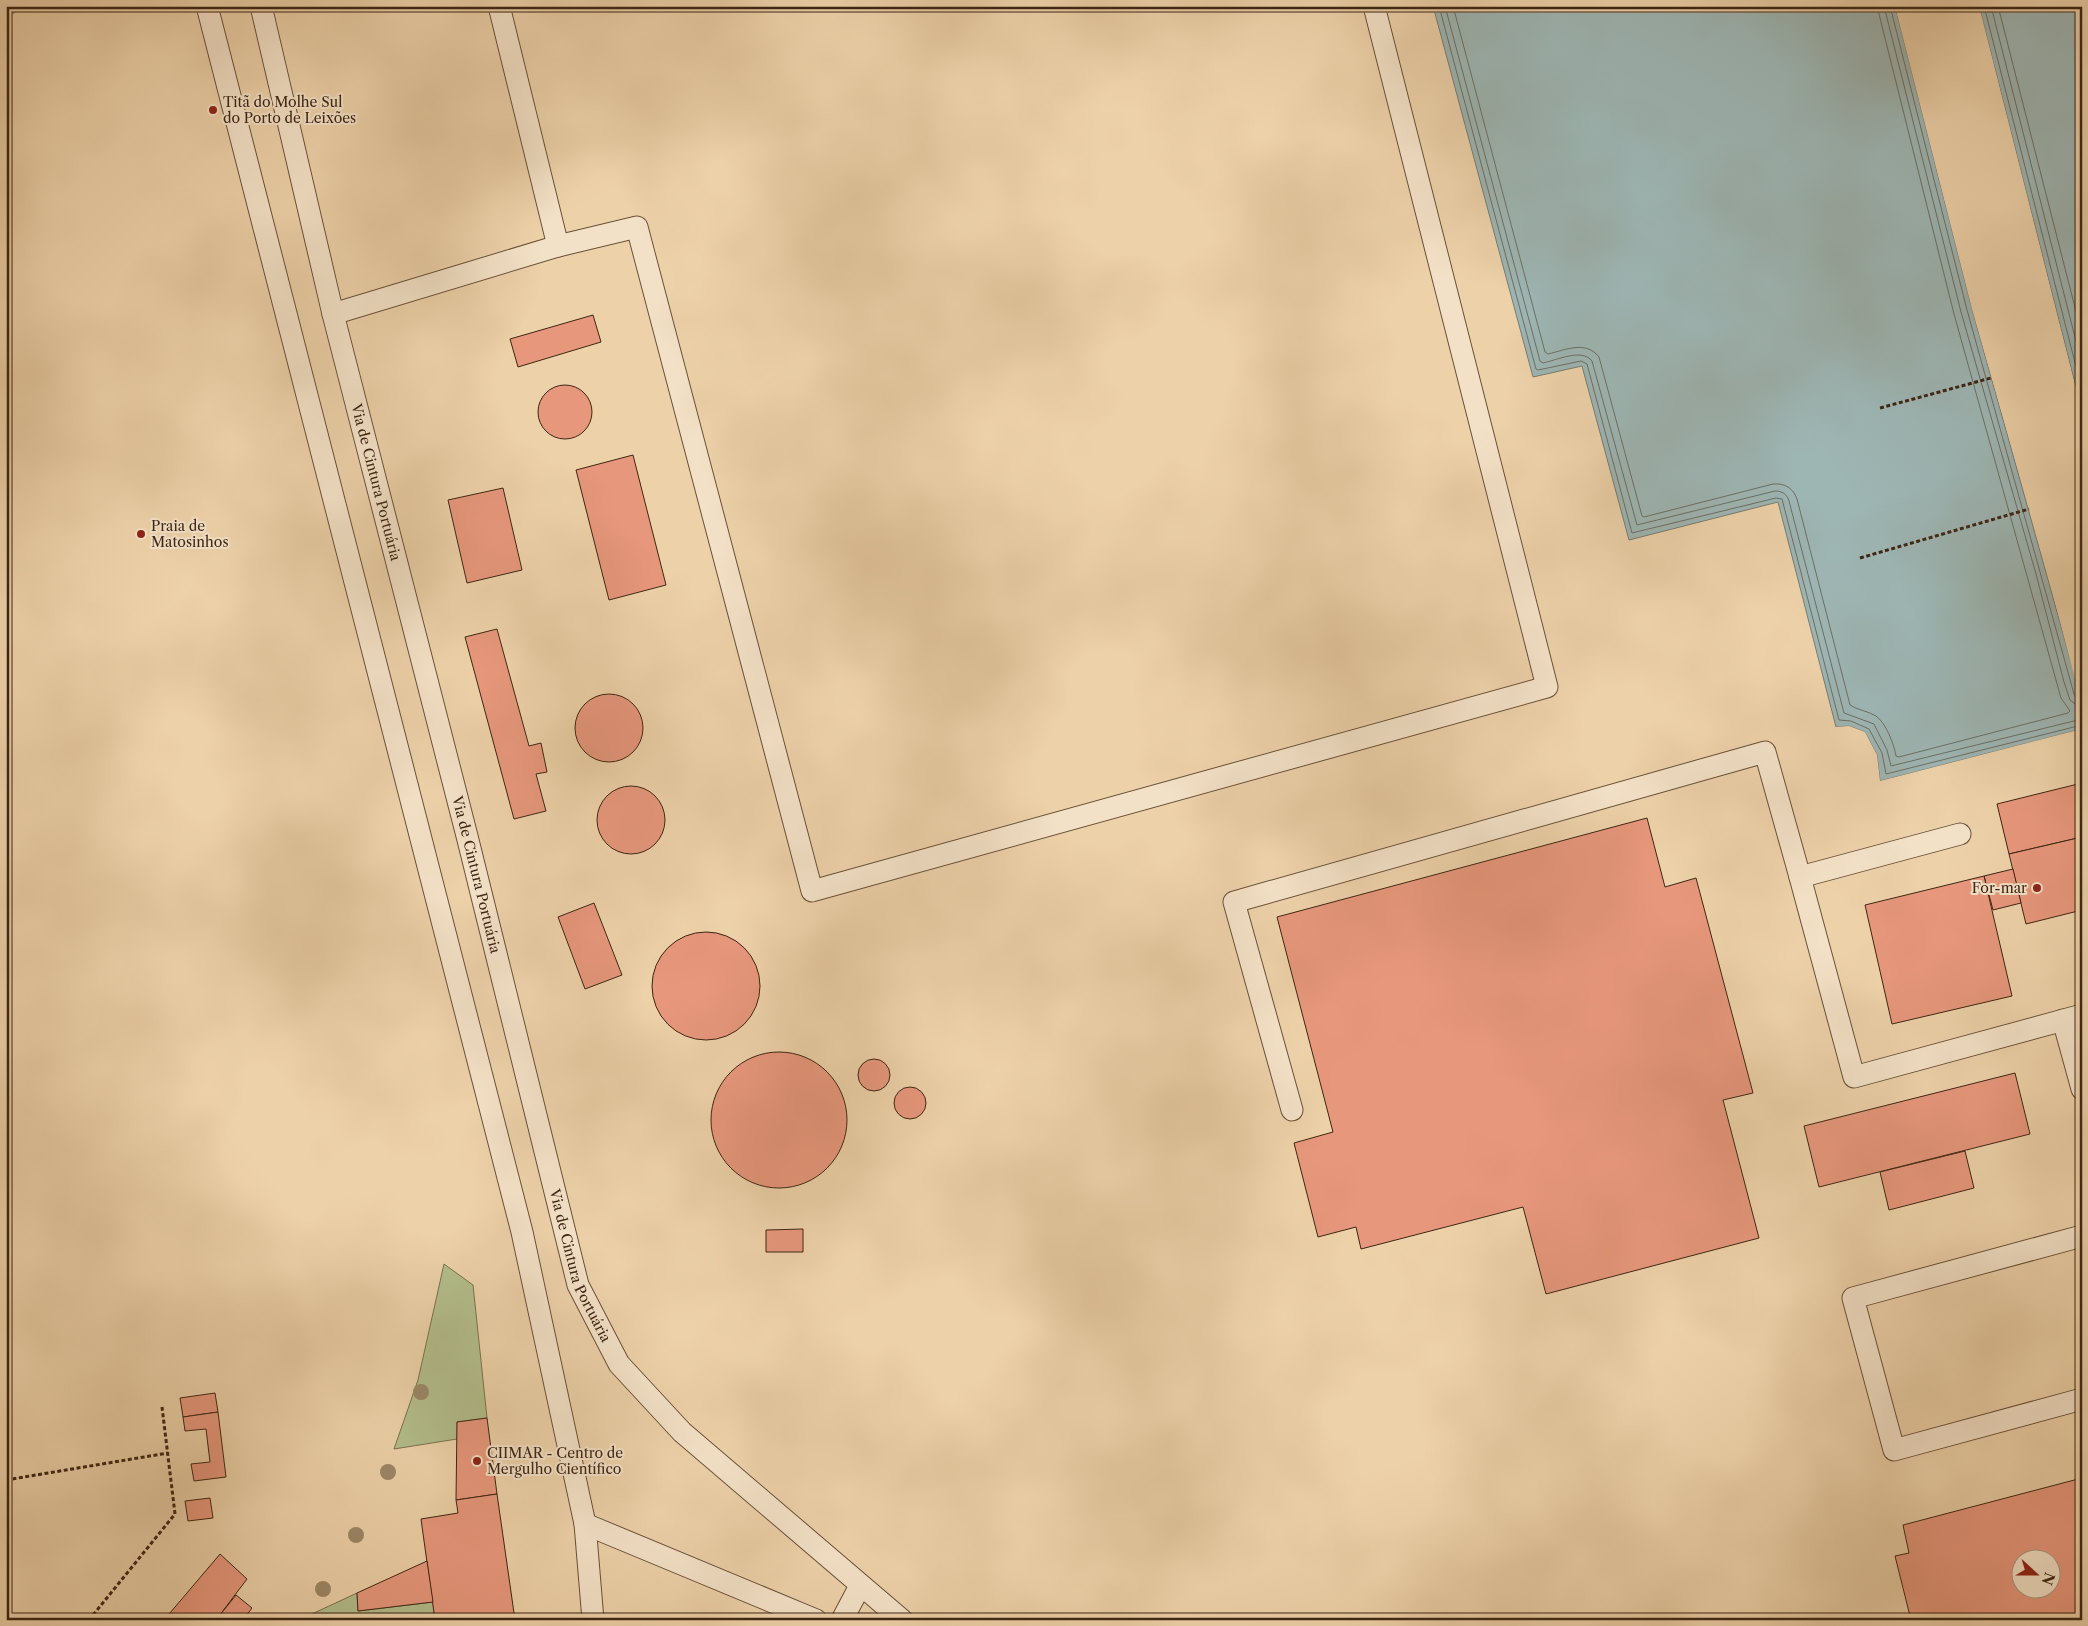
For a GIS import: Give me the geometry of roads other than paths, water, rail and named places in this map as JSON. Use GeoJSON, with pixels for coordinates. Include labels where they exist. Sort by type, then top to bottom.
{"type":"FeatureCollection","features":[{"type":"Feature","properties":{"kind":"lane"},"geometry":{"type":"LineString","coordinates":[[207,6],[522,1232],[584,1524],[592,1620]]}},
{"type":"Feature","properties":{"kind":"lane","name":"Via de Cintura Portuária"},"geometry":{"type":"LineString","coordinates":[[261,6],[333,314],[467,836],[578,1285],[619,1364],[682,1432],[902,1620]]}},
{"type":"Feature","properties":{"kind":"lane"},"geometry":{"type":"LineString","coordinates":[[499,6],[558,246]]}},
{"type":"Feature","properties":{"kind":"lane"},"geometry":{"type":"LineString","coordinates":[[333,314],[558,246],[637,227],[812,891],[1546,687],[1374,6]]}},
{"type":"Feature","properties":{"kind":"lane"},"geometry":{"type":"LineString","coordinates":[[1292,1110],[1234,902],[1765,752],[1854,1077],[2072,1017],[2082,1089]]}},
{"type":"Feature","properties":{"kind":"lane"},"geometry":{"type":"LineString","coordinates":[[1800,877],[1960,834]]}},
{"type":"Feature","properties":{"kind":"lane"},"geometry":{"type":"LineString","coordinates":[[2082,1236],[1853,1298],[1894,1450],[2082,1399]]}},
{"type":"Feature","properties":{"kind":"lane"},"geometry":{"type":"LineString","coordinates":[[584,1524],[816,1620]]}},
{"type":"Feature","properties":{"kind":"lane"},"geometry":{"type":"LineString","coordinates":[[842,1620],[860,1586]]}},
{"type":"Feature","properties":{"kind":"water"},"geometry":{"type":"Polygon","coordinates":[[[6,6],[25,6],[6,18],[6,6]]]}},
{"type":"Feature","properties":{"kind":"water"},"geometry":{"type":"Polygon","coordinates":[[[1433,6],[1895,6],[1972,309],[2082,701],[2082,729],[1880,781],[1877,755],[1865,732],[1849,726],[1836,727],[1778,502],[1629,540],[1582,366],[1533,377],[1433,6]]]}},
{"type":"Feature","properties":{"kind":"water"},"geometry":{"type":"Polygon","coordinates":[[[1979,6],[2082,6],[2082,411],[1979,6]]]}},
{"type":"Feature","properties":{"kind":"place","name":"Titã do Molhe Sul do Porto de Leixões"},"geometry":{"type":"Point","coordinates":[213,110]}},
{"type":"Feature","properties":{"kind":"place","name":"Praia de Matosinhos"},"geometry":{"type":"Point","coordinates":[141,534]}},
{"type":"Feature","properties":{"kind":"place","name":"For-mar"},"geometry":{"type":"Point","coordinates":[2037,888]}},
{"type":"Feature","properties":{"kind":"place","name":"CIIMAR - Centro de Mergulho Científico"},"geometry":{"type":"Point","coordinates":[477,1461]}}]}
